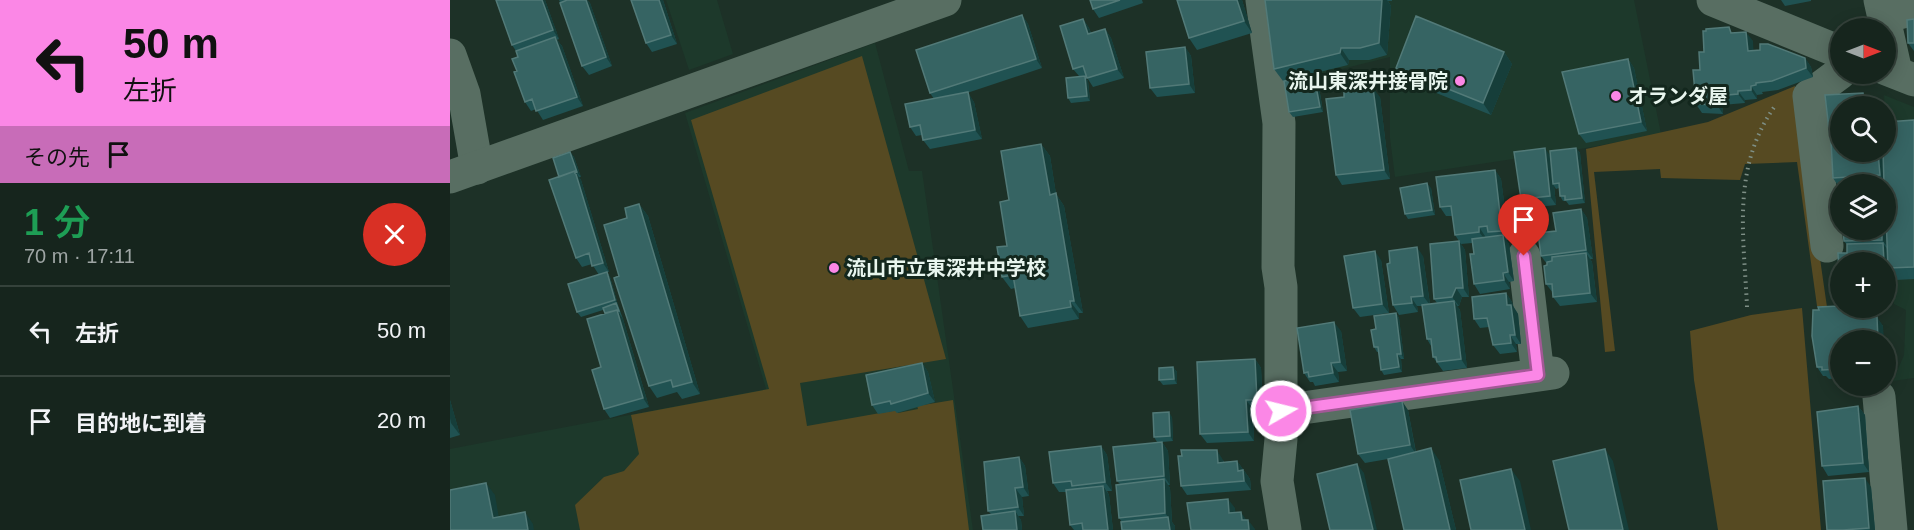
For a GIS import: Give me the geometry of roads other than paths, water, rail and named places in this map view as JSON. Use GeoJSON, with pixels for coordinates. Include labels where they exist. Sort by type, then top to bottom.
{"type":"FeatureCollection","features":[{"type":"Feature","properties":{"kind":"street"},"geometry":{"type":"LineString","coordinates":[[450,55],[464,94],[463,172],[945,0]]}},
{"type":"Feature","properties":{"kind":"street"},"geometry":{"type":"LineString","coordinates":[[1262,0],[1279,123],[1278,267],[1281,287],[1281,411],[1277,481],[1285,530]]}},
{"type":"Feature","properties":{"kind":"street"},"geometry":{"type":"LineString","coordinates":[[1713,0],[1830,48]]}},
{"type":"Feature","properties":{"kind":"street"},"geometry":{"type":"LineString","coordinates":[[1893,9],[1898,74]]}},
{"type":"Feature","properties":{"kind":"street"},"geometry":{"type":"LineString","coordinates":[[1827,246],[1809,96],[1830,80]]}},
{"type":"Feature","properties":{"kind":"street"},"geometry":{"type":"LineString","coordinates":[[1281,411],[1546,374],[1524,256]]}},
{"type":"Feature","properties":{"kind":"street"},"geometry":{"type":"LineString","coordinates":[[1879,397],[1898,514]]}},
{"type":"Feature","properties":{"kind":"place","name":"流山東深井接骨院"},"geometry":{"type":"Point","coordinates":[1460,81]}},
{"type":"Feature","properties":{"kind":"place","name":"オランダ屋"},"geometry":{"type":"Point","coordinates":[1616,96]}},
{"type":"Feature","properties":{"kind":"place","name":"流山市立東深井中学校"},"geometry":{"type":"Point","coordinates":[834,268]}}]}
